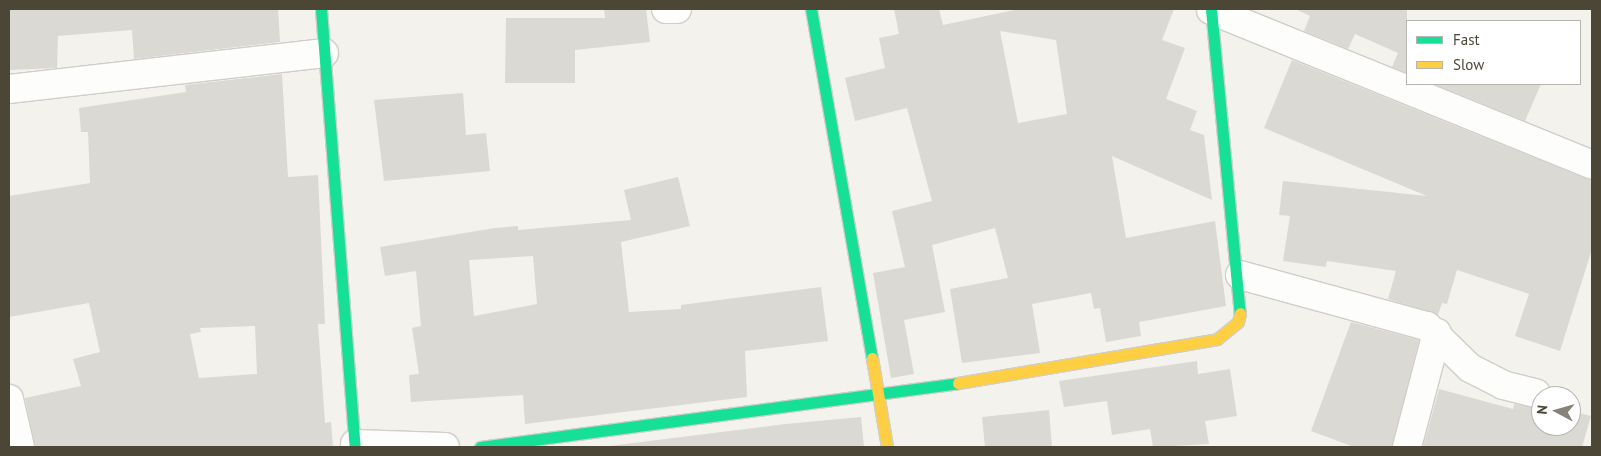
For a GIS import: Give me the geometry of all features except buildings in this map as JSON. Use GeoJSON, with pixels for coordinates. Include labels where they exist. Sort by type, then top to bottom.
{"type":"FeatureCollection","features":[{"type":"Feature","properties":{"kind":"street"},"geometry":{"type":"LineString","coordinates":[[321,9],[355,446],[445,447]]}},
{"type":"Feature","properties":{"kind":"street"},"geometry":{"type":"LineString","coordinates":[[666,9],[676,9]]}},
{"type":"Feature","properties":{"kind":"street"},"geometry":{"type":"LineString","coordinates":[[811,9],[887,447]]}},
{"type":"Feature","properties":{"kind":"street"},"geometry":{"type":"LineString","coordinates":[[480,447],[878,396],[1216,339],[1238,322],[1243,303],[1224,173],[1211,9],[1592,165]]}},
{"type":"Feature","properties":{"kind":"street"},"geometry":{"type":"LineString","coordinates":[[9,89],[324,53]]}},
{"type":"Feature","properties":{"kind":"street"},"geometry":{"type":"LineString","coordinates":[[1240,275],[1427,326],[1437,333],[1470,368],[1503,385],[1531,392]]}},
{"type":"Feature","properties":{"kind":"street"},"geometry":{"type":"LineString","coordinates":[[1407,447],[1437,333]]}},
{"type":"Feature","properties":{"kind":"street"},"geometry":{"type":"LineString","coordinates":[[9,399],[20,447]]}},
{"type":"Feature","properties":{"kind":"traffic: fast"},"geometry":{"type":"LineString","coordinates":[[321,9],[355,447]]}},
{"type":"Feature","properties":{"kind":"traffic: fast"},"geometry":{"type":"LineString","coordinates":[[811,9],[872,358]]}},
{"type":"Feature","properties":{"kind":"traffic: fast"},"geometry":{"type":"LineString","coordinates":[[1211,9],[1240,313]]}},
{"type":"Feature","properties":{"kind":"traffic: fast"},"geometry":{"type":"LineString","coordinates":[[480,447],[958,383]]}},
{"type":"Feature","properties":{"kind":"traffic: slow"},"geometry":{"type":"LineString","coordinates":[[958,383],[1217,339],[1238,322],[1240,313]]}},
{"type":"Feature","properties":{"kind":"traffic: slow"},"geometry":{"type":"LineString","coordinates":[[872,358],[887,447]]}}]}
